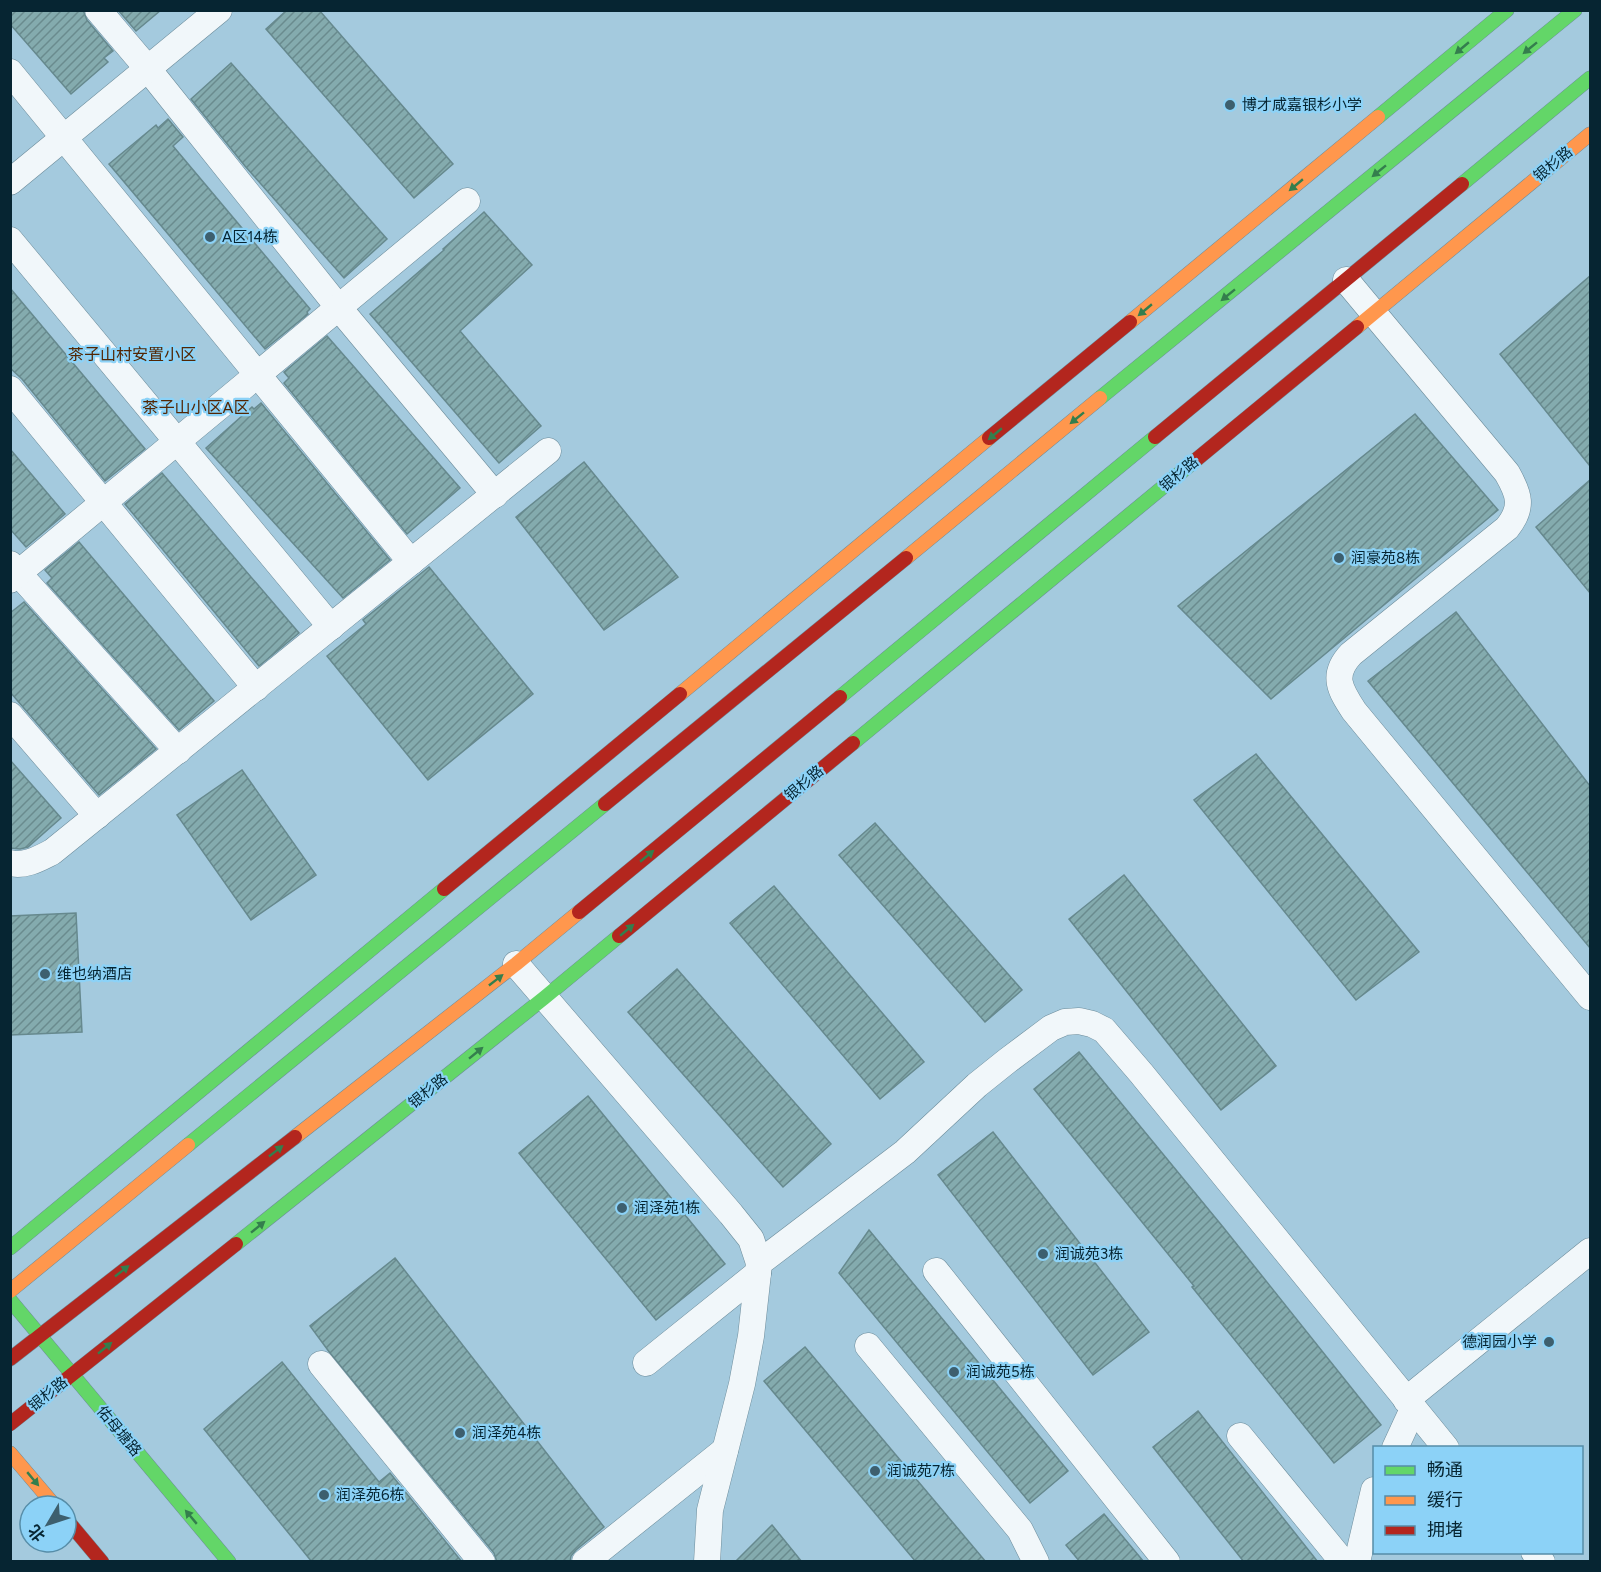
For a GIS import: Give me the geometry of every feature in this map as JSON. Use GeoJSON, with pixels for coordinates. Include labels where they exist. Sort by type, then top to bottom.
{"type":"FeatureCollection","features":[{"type":"Feature","properties":{"kind":"main road"},"geometry":{"type":"LineString","coordinates":[[10,1248],[1507,10]]}},
{"type":"Feature","properties":{"kind":"main road"},"geometry":{"type":"LineString","coordinates":[[10,1291],[1575,10]]}},
{"type":"Feature","properties":{"kind":"main road"},"geometry":{"type":"LineString","coordinates":[[10,1359],[516,964],[1590,78]]}},
{"type":"Feature","properties":{"kind":"main road","name":"银杉路"},"geometry":{"type":"LineString","coordinates":[[10,1424],[544,998],[1590,134]]}},
{"type":"Feature","properties":{"kind":"main road","name":"佑母塘路"},"geometry":{"type":"LineString","coordinates":[[10,1300],[229,1562]]}},
{"type":"Feature","properties":{"kind":"main road"},"geometry":{"type":"LineString","coordinates":[[10,1453],[45,1494]]}},
{"type":"Feature","properties":{"kind":"main road"},"geometry":{"type":"LineString","coordinates":[[78,1533],[102,1562]]}},
{"type":"Feature","properties":{"kind":"street"},"geometry":{"type":"LineString","coordinates":[[98,10],[339,308],[495,495]]}},
{"type":"Feature","properties":{"kind":"street"},"geometry":{"type":"LineString","coordinates":[[10,182],[219,10]]}},
{"type":"Feature","properties":{"kind":"street"},"geometry":{"type":"LineString","coordinates":[[10,72],[411,562]]}},
{"type":"Feature","properties":{"kind":"street"},"geometry":{"type":"LineString","coordinates":[[178,751],[13,572],[104,503],[467,201]]}},
{"type":"Feature","properties":{"kind":"street"},"geometry":{"type":"LineString","coordinates":[[10,240],[331,627]]}},
{"type":"Feature","properties":{"kind":"street"},"geometry":{"type":"LineString","coordinates":[[1346,280],[1507,473],[1515,488],[1519,503],[1515,518],[1507,528],[1343,662],[1339,684],[1354,711],[1590,997]]}},
{"type":"Feature","properties":{"kind":"street"},"geometry":{"type":"LineString","coordinates":[[10,389],[256,688]]}},
{"type":"Feature","properties":{"kind":"street"},"geometry":{"type":"LineString","coordinates":[[10,863],[25,863],[52,852],[548,451]]}},
{"type":"Feature","properties":{"kind":"street"},"geometry":{"type":"LineString","coordinates":[[10,714],[97,816]]}},
{"type":"Feature","properties":{"kind":"street"},"geometry":{"type":"LineString","coordinates":[[516,964],[751,1239],[759,1268],[752,1336],[710,1510],[707,1562]]}},
{"type":"Feature","properties":{"kind":"street"},"geometry":{"type":"LineString","coordinates":[[646,1363],[759,1268],[906,1152],[977,1085],[1007,1061],[1051,1028],[1065,1022],[1079,1021],[1104,1030],[1141,1073],[1444,1446]]}},
{"type":"Feature","properties":{"kind":"street"},"geometry":{"type":"LineString","coordinates":[[1396,1446],[1410,1404],[1590,1251]]}},
{"type":"Feature","properties":{"kind":"street"},"geometry":{"type":"LineString","coordinates":[[936,1271],[1167,1562]]}},
{"type":"Feature","properties":{"kind":"street"},"geometry":{"type":"LineString","coordinates":[[867,1346],[1020,1530],[1036,1562]]}},
{"type":"Feature","properties":{"kind":"street"},"geometry":{"type":"LineString","coordinates":[[321,1364],[482,1562]]}},
{"type":"Feature","properties":{"kind":"street"},"geometry":{"type":"LineString","coordinates":[[1240,1437],[1343,1562]]}},
{"type":"Feature","properties":{"kind":"street"},"geometry":{"type":"LineString","coordinates":[[585,1562],[725,1450]]}},
{"type":"Feature","properties":{"kind":"street"},"geometry":{"type":"LineString","coordinates":[[1357,1562],[1373,1494]]}},
{"type":"Feature","properties":{"kind":"building"},"geometry":{"type":"Polygon","coordinates":[[[10,10],[83,10],[87,20],[113,51],[104,58],[108,62],[71,94],[10,24],[10,10]]]}},
{"type":"Feature","properties":{"kind":"building"},"geometry":{"type":"Polygon","coordinates":[[[118,10],[161,10],[136,31],[118,10]]]}},
{"type":"Feature","properties":{"kind":"building"},"geometry":{"type":"Polygon","coordinates":[[[287,10],[319,10],[453,164],[414,198],[266,29],[287,10]]]}},
{"type":"Feature","properties":{"kind":"building"},"geometry":{"type":"Polygon","coordinates":[[[231,63],[387,239],[344,278],[245,166],[191,99],[231,63]]]}},
{"type":"Feature","properties":{"kind":"building","name":"A区14栋"},"geometry":{"type":"Polygon","coordinates":[[[168,119],[183,137],[173,146],[310,309],[308,314],[265,349],[109,164],[156,125],[158,128],[168,119]]]}},
{"type":"Feature","properties":{"kind":"building"},"geometry":{"type":"Polygon","coordinates":[[[484,212],[532,265],[460,331],[541,426],[499,463],[370,314],[484,212]]]}},
{"type":"Feature","properties":{"kind":"building"},"geometry":{"type":"Polygon","coordinates":[[[1590,276],[1590,466],[1500,354],[1590,276]]]}},
{"type":"Feature","properties":{"kind":"building"},"geometry":{"type":"Polygon","coordinates":[[[10,288],[145,449],[105,481],[22,379],[10,368],[10,288]]]}},
{"type":"Feature","properties":{"kind":"building"},"geometry":{"type":"Polygon","coordinates":[[[327,336],[460,488],[407,534],[284,383],[289,378],[284,372],[327,336]]]}},
{"type":"Feature","properties":{"kind":"building"},"geometry":{"type":"Polygon","coordinates":[[[261,403],[390,560],[343,598],[206,448],[252,407],[254,409],[261,403]]]}},
{"type":"Feature","properties":{"kind":"building","name":"润豪苑8栋"},"geometry":{"type":"Polygon","coordinates":[[[1415,414],[1498,510],[1271,699],[1178,606],[1415,414]]]}},
{"type":"Feature","properties":{"kind":"building"},"geometry":{"type":"Polygon","coordinates":[[[10,449],[65,514],[26,547],[10,529],[10,449]]]}},
{"type":"Feature","properties":{"kind":"building"},"geometry":{"type":"Polygon","coordinates":[[[584,462],[678,577],[604,630],[516,517],[584,462]]]}},
{"type":"Feature","properties":{"kind":"building"},"geometry":{"type":"Polygon","coordinates":[[[162,473],[299,633],[259,666],[125,504],[162,473]]]}},
{"type":"Feature","properties":{"kind":"building"},"geometry":{"type":"Polygon","coordinates":[[[1590,480],[1590,593],[1536,527],[1590,480]]]}},
{"type":"Feature","properties":{"kind":"building"},"geometry":{"type":"Polygon","coordinates":[[[79,542],[214,701],[179,730],[47,583],[52,578],[45,570],[79,542]]]}},
{"type":"Feature","properties":{"kind":"building"},"geometry":{"type":"Polygon","coordinates":[[[429,567],[533,694],[428,780],[327,656],[366,624],[363,620],[429,567]]]}},
{"type":"Feature","properties":{"kind":"building"},"geometry":{"type":"Polygon","coordinates":[[[24,602],[156,749],[99,795],[10,692],[10,613],[24,602]]]}},
{"type":"Feature","properties":{"kind":"building"},"geometry":{"type":"Polygon","coordinates":[[[1456,612],[1590,786],[1590,948],[1368,681],[1456,612]]]}},
{"type":"Feature","properties":{"kind":"building"},"geometry":{"type":"Polygon","coordinates":[[[1256,754],[1419,952],[1356,1000],[1194,800],[1256,754]]]}},
{"type":"Feature","properties":{"kind":"building"},"geometry":{"type":"Polygon","coordinates":[[[10,760],[61,818],[28,847],[20,849],[10,848],[10,760]]]}},
{"type":"Feature","properties":{"kind":"building"},"geometry":{"type":"Polygon","coordinates":[[[242,770],[316,875],[251,920],[177,815],[242,770]]]}},
{"type":"Feature","properties":{"kind":"building"},"geometry":{"type":"Polygon","coordinates":[[[875,823],[1022,990],[985,1022],[839,855],[875,823]]]}},
{"type":"Feature","properties":{"kind":"building"},"geometry":{"type":"Polygon","coordinates":[[[1124,875],[1276,1066],[1221,1110],[1069,919],[1124,875]]]}},
{"type":"Feature","properties":{"kind":"building"},"geometry":{"type":"Polygon","coordinates":[[[774,886],[924,1062],[880,1099],[730,923],[774,886]]]}},
{"type":"Feature","properties":{"kind":"building","name":"维也纳酒店"},"geometry":{"type":"Polygon","coordinates":[[[76,913],[82,1032],[10,1035],[10,916],[76,913]]]}},
{"type":"Feature","properties":{"kind":"building"},"geometry":{"type":"Polygon","coordinates":[[[677,969],[831,1144],[783,1187],[628,1012],[677,969]]]}},
{"type":"Feature","properties":{"kind":"building"},"geometry":{"type":"Polygon","coordinates":[[[1079,1052],[1381,1425],[1334,1463],[1034,1089],[1079,1052]]]}},
{"type":"Feature","properties":{"kind":"building","name":"润泽苑1栋"},"geometry":{"type":"Polygon","coordinates":[[[588,1096],[725,1264],[656,1320],[519,1153],[588,1096]]]}},
{"type":"Feature","properties":{"kind":"building","name":"润诚苑3栋"},"geometry":{"type":"Polygon","coordinates":[[[993,1132],[1149,1332],[1093,1375],[938,1175],[993,1132]]]}},
{"type":"Feature","properties":{"kind":"building","name":"润诚苑5栋"},"geometry":{"type":"Polygon","coordinates":[[[869,1230],[1068,1471],[1030,1503],[839,1273],[869,1230]]]}},
{"type":"Feature","properties":{"kind":"building","name":"润泽苑4栋"},"geometry":{"type":"Polygon","coordinates":[[[395,1258],[604,1527],[576,1550],[570,1562],[497,1562],[494,1553],[310,1326],[395,1258]]]}},
{"type":"Feature","properties":{"kind":"building","name":"润诚苑7栋"},"geometry":{"type":"Polygon","coordinates":[[[805,1347],[986,1562],[916,1562],[764,1381],[805,1347]]]}},
{"type":"Feature","properties":{"kind":"building","name":"润泽苑6栋"},"geometry":{"type":"Polygon","coordinates":[[[282,1362],[379,1482],[390,1473],[462,1562],[312,1562],[204,1429],[282,1362]]]}},
{"type":"Feature","properties":{"kind":"building"},"geometry":{"type":"Polygon","coordinates":[[[1198,1411],[1318,1562],[1244,1562],[1153,1447],[1198,1411]]]}},
{"type":"Feature","properties":{"kind":"building"},"geometry":{"type":"Polygon","coordinates":[[[1104,1514],[1144,1562],[1080,1562],[1066,1545],[1104,1514]]]}},
{"type":"Feature","properties":{"kind":"building"},"geometry":{"type":"Polygon","coordinates":[[[772,1525],[802,1562],[735,1562],[772,1525]]]}},
{"type":"Feature","properties":{"kind":"traffic: fast"},"geometry":{"type":"LineString","coordinates":[[1378,117],[1507,10]]}},
{"type":"Feature","properties":{"kind":"traffic: fast"},"geometry":{"type":"LineString","coordinates":[[1100,398],[1575,10]]}},
{"type":"Feature","properties":{"kind":"traffic: fast"},"geometry":{"type":"LineString","coordinates":[[1462,184],[1590,78]]}},
{"type":"Feature","properties":{"kind":"traffic: fast"},"geometry":{"type":"LineString","coordinates":[[840,697],[1155,437]]}},
{"type":"Feature","properties":{"kind":"traffic: fast"},"geometry":{"type":"LineString","coordinates":[[853,743],[1197,459]]}},
{"type":"Feature","properties":{"kind":"traffic: fast"},"geometry":{"type":"LineString","coordinates":[[188,1145],[605,804]]}},
{"type":"Feature","properties":{"kind":"traffic: fast"},"geometry":{"type":"LineString","coordinates":[[10,1248],[444,889]]}},
{"type":"Feature","properties":{"kind":"traffic: fast"},"geometry":{"type":"LineString","coordinates":[[236,1244],[619,936]]}},
{"type":"Feature","properties":{"kind":"traffic: fast"},"geometry":{"type":"LineString","coordinates":[[10,1300],[229,1562]]}},
{"type":"Feature","properties":{"kind":"traffic: slow"},"geometry":{"type":"LineString","coordinates":[[1130,322],[1378,117]]}},
{"type":"Feature","properties":{"kind":"traffic: slow"},"geometry":{"type":"LineString","coordinates":[[1357,327],[1590,134]]}},
{"type":"Feature","properties":{"kind":"traffic: slow"},"geometry":{"type":"LineString","coordinates":[[906,558],[1100,398]]}},
{"type":"Feature","properties":{"kind":"traffic: slow"},"geometry":{"type":"LineString","coordinates":[[680,694],[989,438]]}},
{"type":"Feature","properties":{"kind":"traffic: slow"},"geometry":{"type":"LineString","coordinates":[[295,1137],[579,912]]}},
{"type":"Feature","properties":{"kind":"traffic: slow"},"geometry":{"type":"LineString","coordinates":[[10,1291],[188,1145]]}},
{"type":"Feature","properties":{"kind":"traffic: slow"},"geometry":{"type":"LineString","coordinates":[[10,1453],[45,1494]]}},
{"type":"Feature","properties":{"kind":"traffic: jam"},"geometry":{"type":"LineString","coordinates":[[1155,437],[1462,184]]}},
{"type":"Feature","properties":{"kind":"traffic: jam"},"geometry":{"type":"LineString","coordinates":[[989,438],[1130,322]]}},
{"type":"Feature","properties":{"kind":"traffic: jam"},"geometry":{"type":"LineString","coordinates":[[1197,459],[1357,327]]}},
{"type":"Feature","properties":{"kind":"traffic: jam"},"geometry":{"type":"LineString","coordinates":[[605,804],[906,558]]}},
{"type":"Feature","properties":{"kind":"traffic: jam"},"geometry":{"type":"LineString","coordinates":[[444,889],[680,694]]}},
{"type":"Feature","properties":{"kind":"traffic: jam"},"geometry":{"type":"LineString","coordinates":[[579,912],[840,697]]}},
{"type":"Feature","properties":{"kind":"traffic: jam"},"geometry":{"type":"LineString","coordinates":[[619,936],[853,743]]}},
{"type":"Feature","properties":{"kind":"traffic: jam"},"geometry":{"type":"LineString","coordinates":[[10,1359],[295,1137]]}},
{"type":"Feature","properties":{"kind":"traffic: jam"},"geometry":{"type":"LineString","coordinates":[[10,1424],[236,1244]]}},
{"type":"Feature","properties":{"kind":"traffic: jam"},"geometry":{"type":"LineString","coordinates":[[78,1533],[102,1562]]}},
{"type":"Feature","properties":{"kind":"place","name":"博才咸嘉银杉小学"},"geometry":{"type":"Point","coordinates":[1230,105]}},
{"type":"Feature","properties":{"kind":"place","name":"A区14栋"},"geometry":{"type":"Point","coordinates":[210,237]}},
{"type":"Feature","properties":{"kind":"place","name":"润豪苑8栋"},"geometry":{"type":"Point","coordinates":[1339,558]}},
{"type":"Feature","properties":{"kind":"place","name":"维也纳酒店"},"geometry":{"type":"Point","coordinates":[45,974]}},
{"type":"Feature","properties":{"kind":"place","name":"润泽苑1栋"},"geometry":{"type":"Point","coordinates":[622,1208]}},
{"type":"Feature","properties":{"kind":"place","name":"润诚苑3栋"},"geometry":{"type":"Point","coordinates":[1043,1254]}},
{"type":"Feature","properties":{"kind":"place","name":"德润园小学"},"geometry":{"type":"Point","coordinates":[1549,1342]}},
{"type":"Feature","properties":{"kind":"place","name":"润诚苑5栋"},"geometry":{"type":"Point","coordinates":[954,1372]}},
{"type":"Feature","properties":{"kind":"place","name":"润泽苑4栋"},"geometry":{"type":"Point","coordinates":[460,1433]}},
{"type":"Feature","properties":{"kind":"place","name":"润诚苑7栋"},"geometry":{"type":"Point","coordinates":[875,1471]}},
{"type":"Feature","properties":{"kind":"place","name":"润泽苑6栋"},"geometry":{"type":"Point","coordinates":[324,1495]}},
{"type":"Feature","properties":{"kind":"district","name":"茶子山村安置小区"},"geometry":{"type":"Point","coordinates":[132,354]}},
{"type":"Feature","properties":{"kind":"district","name":"茶子山小区A区"},"geometry":{"type":"Point","coordinates":[196,407]}}]}
